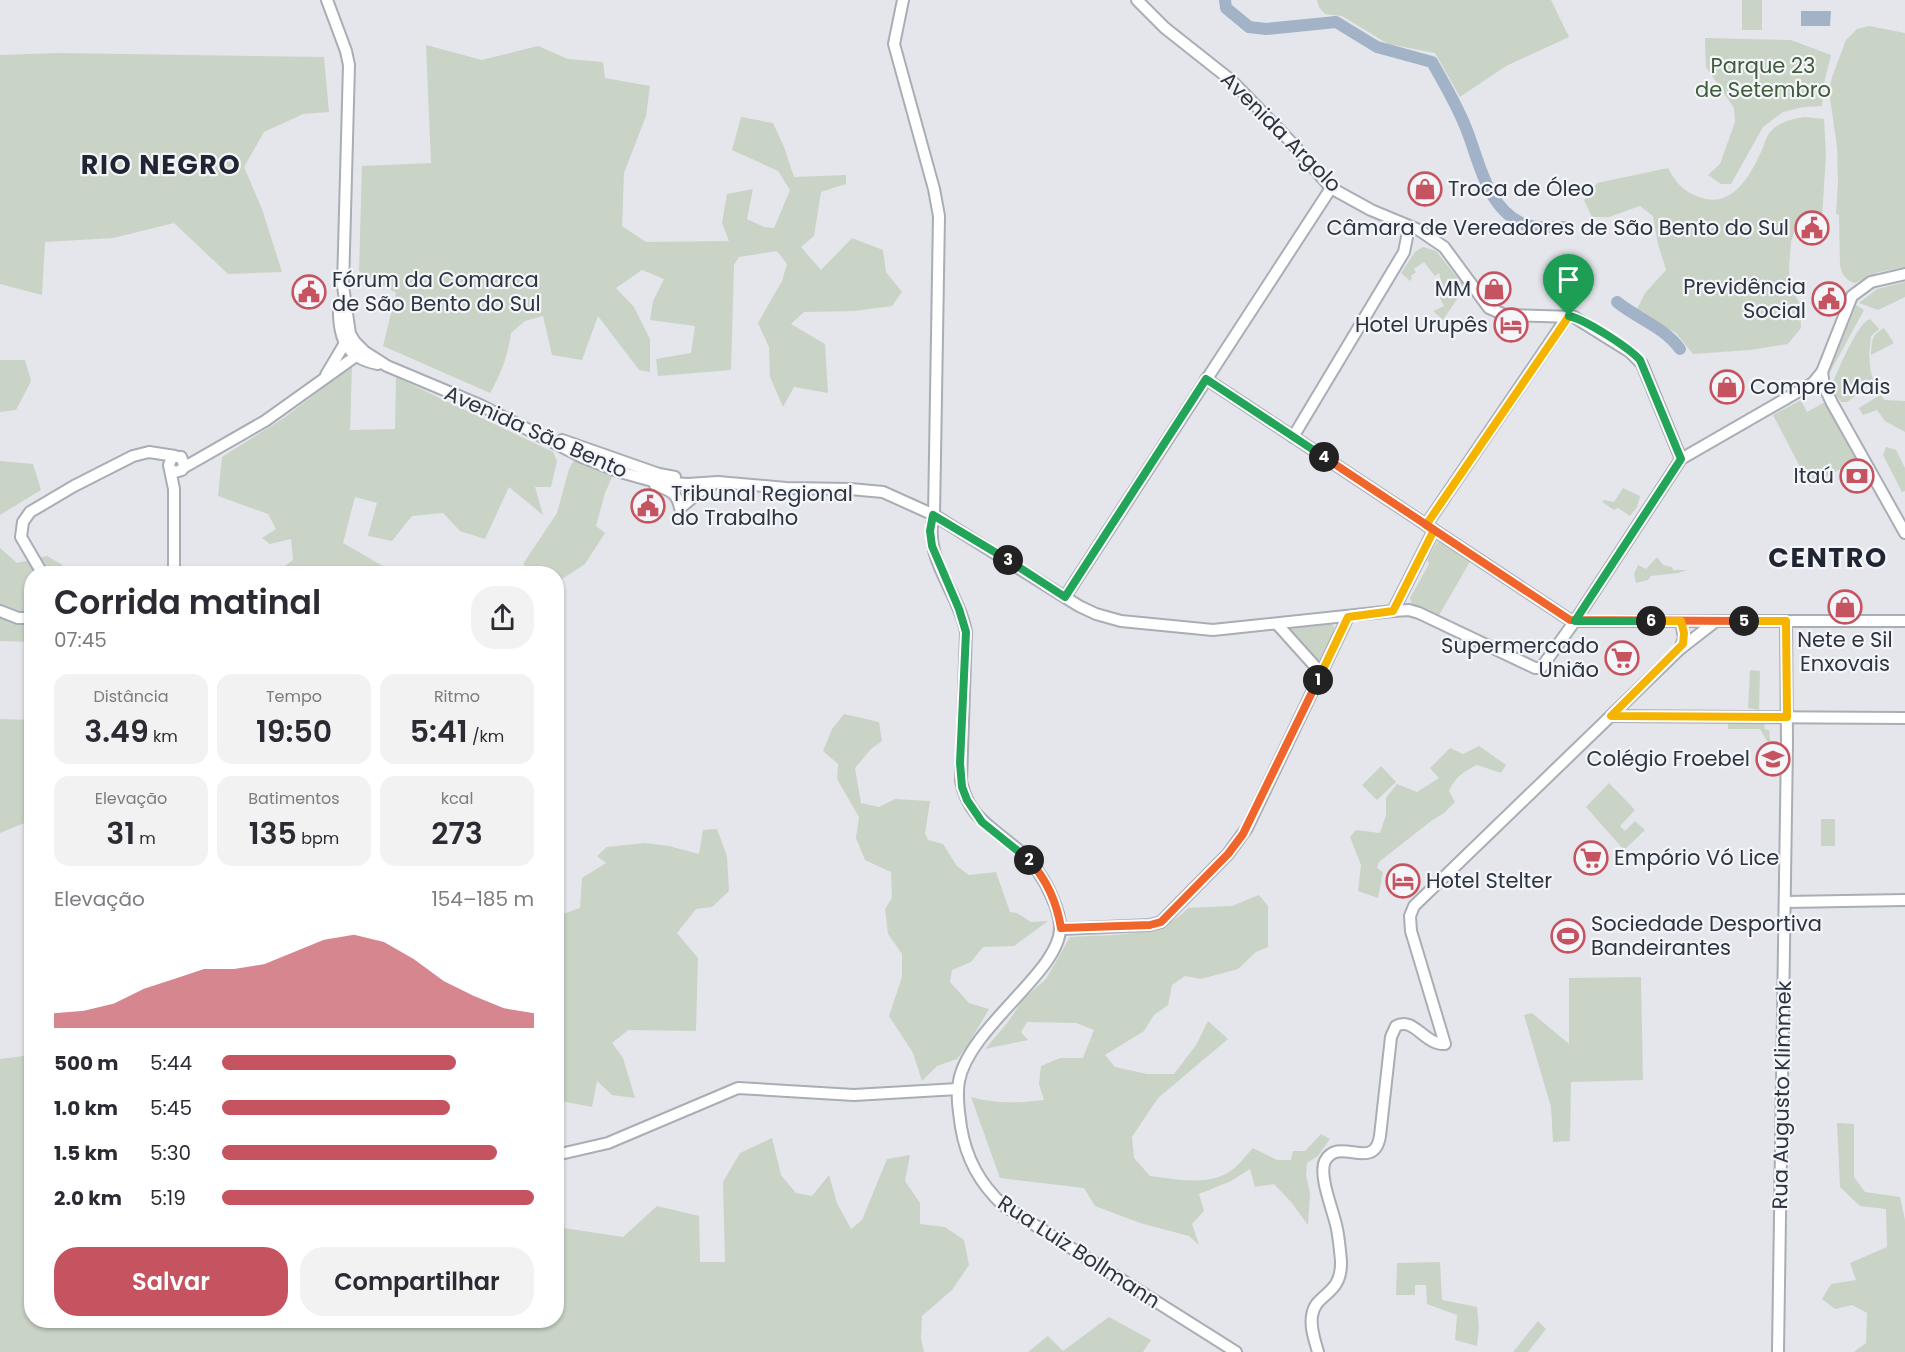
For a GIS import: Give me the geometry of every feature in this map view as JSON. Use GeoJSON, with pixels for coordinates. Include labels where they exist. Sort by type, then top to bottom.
{"type":"FeatureCollection","features":[{"type":"Feature","properties":{"kind":"main road"},"geometry":{"type":"LineString","coordinates":[[176,464],[204,454],[265,421],[324,378],[350,350],[343,286],[349,65],[327,0]]}},
{"type":"Feature","properties":{"kind":"main road"},"geometry":{"type":"LineString","coordinates":[[903,0],[894,44],[934,189],[939,216],[933,515],[930,531],[932,546],[959,609],[966,632],[960,763],[962,787],[967,800],[982,822],[1018,850],[1035,867],[1050,893],[1058,912],[1061,928],[1150,925],[1161,922],[1228,854],[1247,828],[1348,617]]}},
{"type":"Feature","properties":{"kind":"main road","name":"Avenida Argolo"},"geometry":{"type":"LineString","coordinates":[[1137,0],[1165,28],[1232,81],[1292,143],[1331,188],[1371,210],[1419,230],[1444,247],[1484,302],[1493,310],[1505,315],[1569,316],[1585,322],[1630,351],[1642,364],[1681,459]]}},
{"type":"Feature","properties":{"kind":"main road"},"geometry":{"type":"LineString","coordinates":[[1065,597],[1331,188]]}},
{"type":"Feature","properties":{"kind":"main road"},"geometry":{"type":"LineString","coordinates":[[1293,436],[1404,252],[1408,232],[1406,225]]}},
{"type":"Feature","properties":{"kind":"main road"},"geometry":{"type":"LineString","coordinates":[[530,429],[659,474],[692,481],[786,488],[875,490],[891,495],[933,515],[1088,610],[1120,621],[1213,630],[1409,610],[1539,669],[1575,621],[1681,459],[1813,383],[1822,372],[1852,296],[1871,282],[1905,274]]}},
{"type":"Feature","properties":{"kind":"main road"},"geometry":{"type":"LineString","coordinates":[[343,286],[339,303],[339,332],[350,350]]}},
{"type":"Feature","properties":{"kind":"main road"},"geometry":{"type":"LineString","coordinates":[[1393,611],[1430,527],[1569,316]]}},
{"type":"Feature","properties":{"kind":"main road","name":"Avenida São Bento"},"geometry":{"type":"LineString","coordinates":[[350,350],[530,429],[582,457],[637,478],[656,482],[692,481]]}},
{"type":"Feature","properties":{"kind":"main road"},"geometry":{"type":"LineString","coordinates":[[1822,372],[1824,386],[1832,403],[1905,533]]}},
{"type":"Feature","properties":{"kind":"main road"},"geometry":{"type":"LineString","coordinates":[[1206,379],[1557,612],[1575,621],[1905,621]]}},
{"type":"Feature","properties":{"kind":"main road"},"geometry":{"type":"LineString","coordinates":[[1801,389],[1818,392],[1832,403]]}},
{"type":"Feature","properties":{"kind":"main road"},"geometry":{"type":"LineString","coordinates":[[38,566],[21,537],[21,526],[30,512],[126,459],[144,453],[156,452],[176,464]]}},
{"type":"Feature","properties":{"kind":"main road"},"geometry":{"type":"LineString","coordinates":[[174,566],[176,464]]}},
{"type":"Feature","properties":{"kind":"main road"},"geometry":{"type":"LineString","coordinates":[[637,478],[675,494],[678,497],[680,508],[702,490],[718,482]]}},
{"type":"Feature","properties":{"kind":"main road"},"geometry":{"type":"LineString","coordinates":[[0,611],[24,618]]}},
{"type":"Feature","properties":{"kind":"main road"},"geometry":{"type":"LineString","coordinates":[[1680,648],[1684,633],[1681,621]]}},
{"type":"Feature","properties":{"kind":"main road"},"geometry":{"type":"LineString","coordinates":[[1318,1352],[1313,1334],[1312,1316],[1318,1304],[1336,1286],[1340,1273],[1338,1236],[1324,1177],[1324,1163],[1337,1151],[1368,1153],[1377,1146],[1391,1037],[1396,1026],[1402,1023],[1410,1025],[1427,1040],[1445,1044],[1409,922],[1411,912],[1417,902],[1680,648],[1716,621]]}},
{"type":"Feature","properties":{"kind":"main road","name":"Rua Augusto Klimmek"},"geometry":{"type":"LineString","coordinates":[[1778,1352],[1785,902],[1786,621]]}},
{"type":"Feature","properties":{"kind":"main road"},"geometry":{"type":"LineString","coordinates":[[1277,624],[1321,673]]}},
{"type":"Feature","properties":{"kind":"main road"},"geometry":{"type":"LineString","coordinates":[[1611,716],[1905,718]]}},
{"type":"Feature","properties":{"kind":"main road"},"geometry":{"type":"LineString","coordinates":[[1785,902],[1905,900]]}},
{"type":"Feature","properties":{"kind":"main road","name":"Rua Luiz Bollmann"},"geometry":{"type":"LineString","coordinates":[[1061,928],[1055,948],[1045,964],[995,1020],[974,1048],[963,1069],[958,1089],[966,1149],[979,1177],[997,1200],[1053,1238],[1236,1352]]}},
{"type":"Feature","properties":{"kind":"main road"},"geometry":{"type":"LineString","coordinates":[[564,1153],[608,1143],[738,1088],[854,1095],[958,1089]]}},
{"type":"Feature","properties":{"kind":"green space"},"geometry":{"type":"Polygon","coordinates":[[[1317,0],[1551,0],[1569,37],[1506,66],[1460,97],[1435,53],[1388,44],[1342,16],[1325,14],[1317,0]]]}},
{"type":"Feature","properties":{"kind":"green space"},"geometry":{"type":"Polygon","coordinates":[[[1742,0],[1762,0],[1762,30],[1742,30],[1742,0]]]}},
{"type":"Feature","properties":{"kind":"green space"},"geometry":{"type":"Polygon","coordinates":[[[1869,26],[1905,33],[1905,267],[1879,272],[1855,283],[1845,277],[1840,266],[1839,215],[1836,214],[1837,147],[1829,91],[1846,40],[1857,29],[1869,26]]]}},
{"type":"Feature","properties":{"kind":"green space","name":"Parque 23 de Setembro"},"geometry":{"type":"Polygon","coordinates":[[[1705,38],[1791,40],[1831,55],[1822,106],[1783,112],[1763,127],[1731,184],[1721,184],[1708,175],[1720,164],[1735,122],[1734,108],[1706,67],[1705,38]]]}},
{"type":"Feature","properties":{"kind":"green space"},"geometry":{"type":"Polygon","coordinates":[[[426,45],[482,60],[538,46],[568,59],[603,62],[605,78],[650,86],[646,116],[624,173],[622,226],[646,242],[729,241],[722,223],[727,194],[753,189],[747,219],[764,227],[774,228],[790,190],[778,171],[732,150],[741,117],[773,123],[794,177],[846,175],[846,184],[821,192],[814,236],[801,247],[821,270],[852,238],[883,250],[886,272],[902,292],[892,306],[854,311],[804,312],[791,324],[825,344],[828,393],[794,387],[783,407],[770,377],[769,347],[758,323],[782,281],[787,264],[777,251],[739,257],[734,265],[731,370],[658,376],[656,359],[691,353],[695,326],[650,320],[653,301],[664,279],[642,270],[616,288],[634,307],[650,339],[650,372],[639,370],[598,316],[582,360],[552,355],[543,316],[525,321],[511,333],[504,364],[490,393],[383,346],[396,293],[359,271],[362,166],[431,163],[426,45]]]}},
{"type":"Feature","properties":{"kind":"green space"},"geometry":{"type":"Polygon","coordinates":[[[58,53],[324,57],[329,112],[303,114],[264,132],[244,167],[262,209],[282,272],[228,274],[174,223],[113,238],[45,242],[42,295],[0,284],[0,55],[58,53]]]}},
{"type":"Feature","properties":{"kind":"green space","name":"Parque 23 de Setembro"},"geometry":{"type":"Polygon","coordinates":[[[1805,117],[1824,119],[1826,154],[1822,219],[1799,218],[1791,242],[1790,286],[1800,304],[1801,328],[1788,344],[1750,350],[1693,354],[1676,333],[1636,311],[1645,293],[1666,270],[1653,216],[1640,206],[1609,217],[1592,217],[1584,200],[1597,183],[1668,168],[1679,184],[1693,194],[1716,200],[1725,197],[1733,193],[1747,178],[1771,131],[1783,123],[1805,117]]]}},
{"type":"Feature","properties":{"kind":"green space"},"geometry":{"type":"Polygon","coordinates":[[[1423,247],[1436,251],[1465,287],[1443,320],[1433,311],[1444,306],[1439,296],[1444,293],[1439,273],[1435,276],[1424,262],[1414,269],[1416,272],[1411,276],[1410,281],[1401,273],[1415,252],[1423,247]]]}},
{"type":"Feature","properties":{"kind":"green space"},"geometry":{"type":"Polygon","coordinates":[[[1905,282],[1905,297],[1878,310],[1859,303],[1877,289],[1905,282]]]}},
{"type":"Feature","properties":{"kind":"green space"},"geometry":{"type":"Polygon","coordinates":[[[1856,305],[1864,310],[1828,376],[1856,305]]]}},
{"type":"Feature","properties":{"kind":"green space"},"geometry":{"type":"Polygon","coordinates":[[[1870,319],[1879,329],[1871,336],[1870,342],[1870,365],[1874,382],[1847,402],[1841,402],[1833,391],[1832,384],[1859,329],[1870,319]]]}},
{"type":"Feature","properties":{"kind":"green space"},"geometry":{"type":"Polygon","coordinates":[[[1884,328],[1894,343],[1871,355],[1873,339],[1884,328]]]}},
{"type":"Feature","properties":{"kind":"green space"},"geometry":{"type":"Polygon","coordinates":[[[0,360],[25,360],[31,381],[16,410],[0,412],[0,360]]]}},
{"type":"Feature","properties":{"kind":"green space"},"geometry":{"type":"Polygon","coordinates":[[[352,366],[350,430],[395,429],[396,377],[553,452],[557,461],[551,487],[535,487],[543,515],[509,487],[485,539],[460,531],[443,513],[412,516],[392,541],[368,536],[377,503],[355,497],[343,543],[383,566],[284,566],[293,560],[291,539],[270,544],[262,538],[276,529],[268,514],[218,496],[222,457],[284,418],[352,366]]]}},
{"type":"Feature","properties":{"kind":"green space"},"geometry":{"type":"Polygon","coordinates":[[[1880,395],[1885,400],[1905,401],[1905,432],[1885,421],[1877,410],[1863,415],[1859,408],[1880,395]]]}},
{"type":"Feature","properties":{"kind":"green space"},"geometry":{"type":"Polygon","coordinates":[[[1801,400],[1807,412],[1825,402],[1856,460],[1810,486],[1773,415],[1801,400]]]}},
{"type":"Feature","properties":{"kind":"green space"},"geometry":{"type":"Polygon","coordinates":[[[1886,447],[1896,450],[1905,468],[1905,491],[1902,492],[1883,455],[1886,447]]]}},
{"type":"Feature","properties":{"kind":"green space"},"geometry":{"type":"Polygon","coordinates":[[[575,458],[613,475],[605,493],[596,526],[605,533],[585,564],[564,578],[564,566],[526,566],[523,564],[557,513],[569,469],[575,458]]]}},
{"type":"Feature","properties":{"kind":"green space"},"geometry":{"type":"Polygon","coordinates":[[[0,461],[33,464],[41,490],[0,515],[0,461]]]}},
{"type":"Feature","properties":{"kind":"green space"},"geometry":{"type":"Polygon","coordinates":[[[1623,488],[1640,496],[1637,507],[1630,516],[1602,502],[1604,500],[1614,502],[1623,488]]]}},
{"type":"Feature","properties":{"kind":"green space"},"geometry":{"type":"Polygon","coordinates":[[[1442,541],[1471,560],[1438,617],[1412,604],[1410,598],[1429,564],[1427,560],[1437,542],[1442,541]]]}},
{"type":"Feature","properties":{"kind":"green space"},"geometry":{"type":"Polygon","coordinates":[[[0,548],[17,563],[47,556],[61,564],[63,566],[24,566],[24,642],[0,641],[0,548]]]}},
{"type":"Feature","properties":{"kind":"green space"},"geometry":{"type":"Polygon","coordinates":[[[1657,557],[1663,565],[1672,567],[1673,570],[1687,570],[1651,576],[1648,580],[1636,583],[1634,574],[1638,565],[1646,569],[1657,557]]]}},
{"type":"Feature","properties":{"kind":"green space"},"geometry":{"type":"Polygon","coordinates":[[[1330,624],[1334,626],[1334,632],[1321,660],[1317,662],[1290,633],[1293,627],[1330,624]]]}},
{"type":"Feature","properties":{"kind":"green space"},"geometry":{"type":"Polygon","coordinates":[[[1750,670],[1760,671],[1759,710],[1748,708],[1750,670]]]}},
{"type":"Feature","properties":{"kind":"green space"},"geometry":{"type":"Polygon","coordinates":[[[844,714],[879,722],[882,741],[871,749],[855,768],[861,803],[879,807],[895,799],[930,801],[925,833],[928,840],[943,844],[957,866],[969,875],[996,872],[1010,912],[1017,913],[1031,922],[1048,921],[1014,946],[983,947],[971,962],[952,970],[950,982],[969,1003],[989,1009],[957,1059],[937,1066],[922,1081],[913,1053],[889,1016],[902,977],[902,954],[888,934],[885,909],[892,898],[891,872],[865,860],[856,838],[859,817],[837,779],[838,764],[823,751],[832,729],[844,714]]]}},
{"type":"Feature","properties":{"kind":"green space"},"geometry":{"type":"Polygon","coordinates":[[[0,719],[24,720],[24,823],[0,833],[0,719]]]}},
{"type":"Feature","properties":{"kind":"green space"},"geometry":{"type":"Polygon","coordinates":[[[1728,722],[1764,723],[1765,729],[1769,730],[1770,741],[1767,741],[1760,729],[1728,729],[1728,722]]]}},
{"type":"Feature","properties":{"kind":"green space"},"geometry":{"type":"Polygon","coordinates":[[[1479,746],[1506,765],[1501,773],[1477,765],[1460,775],[1449,791],[1455,802],[1444,813],[1379,862],[1377,868],[1383,872],[1378,898],[1358,891],[1361,865],[1350,837],[1356,830],[1380,833],[1386,815],[1386,798],[1397,784],[1417,792],[1439,778],[1430,768],[1450,748],[1463,754],[1479,746]]]}},
{"type":"Feature","properties":{"kind":"green space"},"geometry":{"type":"Polygon","coordinates":[[[1381,766],[1396,782],[1377,800],[1362,785],[1381,766]]]}},
{"type":"Feature","properties":{"kind":"green space"},"geometry":{"type":"Polygon","coordinates":[[[1609,783],[1635,810],[1620,826],[1625,831],[1635,821],[1645,830],[1624,850],[1586,807],[1609,783]]]}},
{"type":"Feature","properties":{"kind":"green space"},"geometry":{"type":"Polygon","coordinates":[[[1821,819],[1835,819],[1835,846],[1821,846],[1821,819]]]}},
{"type":"Feature","properties":{"kind":"green space"},"geometry":{"type":"Polygon","coordinates":[[[717,829],[727,856],[729,891],[712,907],[696,909],[677,933],[698,958],[696,1031],[628,1030],[612,1043],[623,1058],[635,1098],[612,1095],[597,1081],[592,1107],[564,1102],[564,914],[580,908],[582,878],[606,863],[597,856],[607,847],[645,843],[669,846],[699,854],[703,830],[717,829]]]}},
{"type":"Feature","properties":{"kind":"green space"},"geometry":{"type":"Polygon","coordinates":[[[1259,895],[1268,906],[1268,947],[1256,952],[1238,969],[1201,979],[1185,976],[1172,985],[1168,1005],[1154,1015],[1144,1031],[1105,1055],[1115,1067],[1147,1074],[1174,1074],[1196,1045],[1208,1021],[1228,1039],[1158,1098],[1132,1137],[1134,1158],[1150,1176],[1169,1179],[1211,1179],[1232,1170],[1253,1148],[1277,1160],[1291,1160],[1293,1151],[1305,1151],[1321,1134],[1330,1139],[1318,1156],[1307,1163],[1306,1175],[1310,1193],[1308,1225],[1274,1184],[1255,1187],[1250,1169],[1231,1181],[1199,1194],[1204,1211],[1192,1224],[1199,1245],[1189,1236],[1140,1223],[1095,1206],[1084,1188],[1000,1178],[971,1097],[1007,1102],[1044,1100],[1039,1084],[1041,1066],[1060,1058],[1083,1058],[1094,1030],[1076,1023],[1027,1022],[1021,1032],[1028,1040],[985,1049],[1008,1022],[1023,999],[1046,979],[1070,937],[1117,935],[1149,930],[1176,918],[1188,908],[1232,906],[1259,895]]]}},
{"type":"Feature","properties":{"kind":"green space"},"geometry":{"type":"Polygon","coordinates":[[[1641,977],[1643,1080],[1571,1082],[1570,1141],[1553,1142],[1551,1107],[1524,1015],[1532,1013],[1569,1044],[1569,978],[1641,977]]]}},
{"type":"Feature","properties":{"kind":"green space"},"geometry":{"type":"Polygon","coordinates":[[[24,1056],[24,1328],[564,1328],[564,1228],[623,1237],[657,1206],[699,1216],[700,1262],[725,1262],[723,1182],[740,1153],[772,1138],[781,1175],[796,1193],[812,1196],[829,1175],[837,1203],[851,1229],[862,1220],[887,1159],[910,1155],[905,1181],[920,1203],[920,1224],[945,1227],[964,1240],[969,1265],[952,1290],[922,1316],[921,1339],[924,1352],[0,1352],[0,1059],[24,1056]]]}},
{"type":"Feature","properties":{"kind":"green space"},"geometry":{"type":"Polygon","coordinates":[[[1837,1123],[1854,1124],[1854,1177],[1865,1192],[1900,1197],[1905,1220],[1905,1352],[1854,1352],[1866,1343],[1867,1313],[1852,1305],[1835,1309],[1822,1299],[1831,1284],[1856,1280],[1850,1263],[1887,1247],[1886,1209],[1860,1206],[1840,1187],[1837,1123]]]}},
{"type":"Feature","properties":{"kind":"green space"},"geometry":{"type":"Polygon","coordinates":[[[1440,1262],[1442,1300],[1477,1307],[1479,1327],[1477,1346],[1455,1340],[1457,1315],[1427,1304],[1426,1285],[1415,1285],[1415,1295],[1396,1295],[1397,1263],[1440,1262]]]}},
{"type":"Feature","properties":{"kind":"green space"},"geometry":{"type":"Polygon","coordinates":[[[1109,1317],[1151,1340],[1143,1352],[1028,1352],[1048,1336],[1063,1351],[1109,1317]]]}},
{"type":"Feature","properties":{"kind":"green space"},"geometry":{"type":"Polygon","coordinates":[[[1538,1321],[1546,1329],[1528,1352],[1513,1352],[1538,1321]]]}},
{"type":"Feature","properties":{"kind":"water"},"geometry":{"type":"Polygon","coordinates":[[[1801,11],[1831,11],[1830,26],[1801,26],[1801,11]]]}},
{"type":"Feature","properties":{"kind":"waterway"},"geometry":{"type":"LineString","coordinates":[[1225,0],[1226,8],[1249,27],[1266,29],[1336,22],[1377,47],[1432,62],[1459,111],[1485,181],[1499,205],[1509,215],[1526,225],[1567,227]]}},
{"type":"Feature","properties":{"kind":"waterway"},"geometry":{"type":"LineString","coordinates":[[1617,302],[1659,329],[1680,349]]}},
{"type":"Feature","properties":{"kind":"place","name":"Troca de Óleo"},"geometry":{"type":"Point","coordinates":[1425,189]}},
{"type":"Feature","properties":{"kind":"place","name":"Câmara de Vereadores de São Bento do Sul"},"geometry":{"type":"Point","coordinates":[1812,228]}},
{"type":"Feature","properties":{"kind":"place","name":"MM"},"geometry":{"type":"Point","coordinates":[1494,289]}},
{"type":"Feature","properties":{"kind":"place","name":"Fórum da Comarca de São Bento do Sul"},"geometry":{"type":"Point","coordinates":[309,292]}},
{"type":"Feature","properties":{"kind":"place","name":"Previdência Social"},"geometry":{"type":"Point","coordinates":[1829,299]}},
{"type":"Feature","properties":{"kind":"place","name":"Hotel Urupês"},"geometry":{"type":"Point","coordinates":[1511,325]}},
{"type":"Feature","properties":{"kind":"place","name":"Compre Mais"},"geometry":{"type":"Point","coordinates":[1727,387]}},
{"type":"Feature","properties":{"kind":"place","name":"Itaú"},"geometry":{"type":"Point","coordinates":[1857,476]}},
{"type":"Feature","properties":{"kind":"place","name":"Tribunal Regional do Trabalho"},"geometry":{"type":"Point","coordinates":[648,506]}},
{"type":"Feature","properties":{"kind":"place","name":"Nete e Sil Enxovais"},"geometry":{"type":"Point","coordinates":[1845,607]}},
{"type":"Feature","properties":{"kind":"place","name":"Supermercado União"},"geometry":{"type":"Point","coordinates":[1622,658]}},
{"type":"Feature","properties":{"kind":"place","name":"Colégio Froebel"},"geometry":{"type":"Point","coordinates":[1773,759]}},
{"type":"Feature","properties":{"kind":"place","name":"Empório Vó Lice"},"geometry":{"type":"Point","coordinates":[1591,858]}},
{"type":"Feature","properties":{"kind":"place","name":"Hotel Stelter"},"geometry":{"type":"Point","coordinates":[1403,881]}},
{"type":"Feature","properties":{"kind":"place","name":"Sociedade Desportiva Bandeirantes"},"geometry":{"type":"Point","coordinates":[1568,936]}},
{"type":"Feature","properties":{"kind":"district","name":"RIO NEGRO"},"geometry":{"type":"Point","coordinates":[161,165]}},
{"type":"Feature","properties":{"kind":"district","name":"CENTRO"},"geometry":{"type":"Point","coordinates":[1828,558]}},
{"type":"Feature","properties":{"kind":"route"},"geometry":{"type":"LineString","coordinates":[[1569,316],[1426,525],[1434,530],[1393,611],[1348,617],[1239,841],[1161,922],[1150,925],[1061,928],[1058,912],[1050,893],[1035,867],[1018,850],[982,822],[967,800],[962,787],[960,763],[967,641],[965,624],[932,546],[930,531],[933,515],[1065,597],[1206,379],[1426,525],[1434,530],[1557,612],[1570,620],[1575,621],[1786,621],[1787,717],[1611,716],[1683,644],[1684,633],[1683,627],[1681,621],[1575,621],[1681,459],[1640,360],[1585,322],[1569,316]]}}]}
